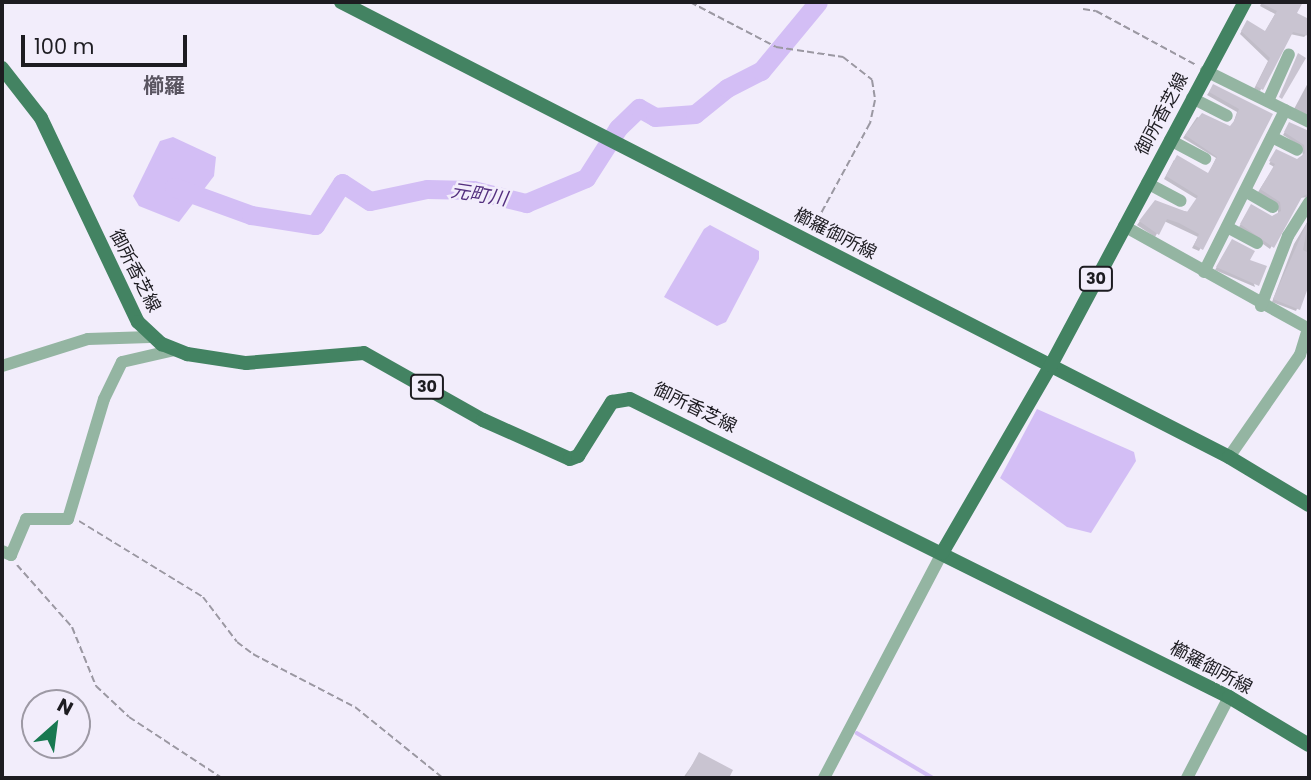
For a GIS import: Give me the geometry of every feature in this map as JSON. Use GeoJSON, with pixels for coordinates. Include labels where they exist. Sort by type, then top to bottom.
{"type":"FeatureCollection","features":[{"type":"Feature","properties":{"kind":"main road","name":"櫛羅御所線"},"geometry":{"type":"LineString","coordinates":[[341,2],[1229,457],[1309,505]]}},
{"type":"Feature","properties":{"kind":"main road","name":"御所香芝線"},"geometry":{"type":"LineString","coordinates":[[2,68],[41,118],[129,305],[150,337],[174,350],[246,363],[364,353],[484,420],[570,459],[578,456],[612,402],[630,399],[942,553],[1051,365],[1245,2]]}},
{"type":"Feature","properties":{"kind":"main road","name":"櫛羅御所線"},"geometry":{"type":"LineString","coordinates":[[942,553],[1228,697],[1309,745]]}},
{"type":"Feature","properties":{"kind":"street"},"geometry":{"type":"LineString","coordinates":[[1268,101],[1289,54]]}},
{"type":"Feature","properties":{"kind":"street"},"geometry":{"type":"LineString","coordinates":[[1206,71],[1308,120]]}},
{"type":"Feature","properties":{"kind":"street"},"geometry":{"type":"LineString","coordinates":[[1192,98],[1227,116]]}},
{"type":"Feature","properties":{"kind":"street"},"geometry":{"type":"LineString","coordinates":[[1204,272],[1286,110]]}},
{"type":"Feature","properties":{"kind":"street"},"geometry":{"type":"LineString","coordinates":[[1272,137],[1297,150]]}},
{"type":"Feature","properties":{"kind":"street"},"geometry":{"type":"LineString","coordinates":[[1170,140],[1205,159]]}},
{"type":"Feature","properties":{"kind":"street"},"geometry":{"type":"LineString","coordinates":[[1147,183],[1181,201]]}},
{"type":"Feature","properties":{"kind":"street"},"geometry":{"type":"LineString","coordinates":[[1245,191],[1273,207]]}},
{"type":"Feature","properties":{"kind":"street"},"geometry":{"type":"LineString","coordinates":[[1261,306],[1288,236],[1309,202]]}},
{"type":"Feature","properties":{"kind":"street"},"geometry":{"type":"LineString","coordinates":[[1124,226],[1261,306],[1307,324],[1300,355],[1229,457]]}},
{"type":"Feature","properties":{"kind":"street"},"geometry":{"type":"LineString","coordinates":[[1227,228],[1257,243]]}},
{"type":"Feature","properties":{"kind":"street"},"geometry":{"type":"LineString","coordinates":[[2,366],[89,339],[150,337]]}},
{"type":"Feature","properties":{"kind":"street"},"geometry":{"type":"LineString","coordinates":[[6,553],[26,519],[68,519],[104,399],[122,362],[174,350]]}},
{"type":"Feature","properties":{"kind":"street"},"geometry":{"type":"LineString","coordinates":[[824,778],[942,553]]}},
{"type":"Feature","properties":{"kind":"street"},"geometry":{"type":"LineString","coordinates":[[1188,778],[1228,697]]}},
{"type":"Feature","properties":{"kind":"path"},"geometry":{"type":"LineString","coordinates":[[690,2],[782,47],[792,46],[843,57],[864,71],[875,89],[870,123],[806,240]]}},
{"type":"Feature","properties":{"kind":"path"},"geometry":{"type":"LineString","coordinates":[[1083,9],[1096,11],[1206,71]]}},
{"type":"Feature","properties":{"kind":"path"},"geometry":{"type":"LineString","coordinates":[[68,519],[89,527],[202,597],[237,642],[253,654],[355,707],[443,778]]}},
{"type":"Feature","properties":{"kind":"path"},"geometry":{"type":"LineString","coordinates":[[6,553],[22,574],[72,626],[96,686],[129,717],[222,778]]}},
{"type":"Feature","properties":{"kind":"shaded area"},"geometry":{"type":"Polygon","coordinates":[[[173,137],[216,157],[214,176],[179,222],[139,206],[133,196],[160,141],[173,137]]]}},
{"type":"Feature","properties":{"kind":"shaded area"},"geometry":{"type":"Polygon","coordinates":[[[710,225],[759,251],[759,259],[726,322],[717,326],[664,297],[704,229],[710,225]]]}},
{"type":"Feature","properties":{"kind":"shaded area"},"geometry":{"type":"Polygon","coordinates":[[[1037,409],[1134,452],[1136,461],[1091,533],[1067,527],[1000,478],[1037,409]]]}},
{"type":"Feature","properties":{"kind":"building"},"geometry":{"type":"Polygon","coordinates":[[[1259,2],[1303,2],[1297,13],[1309,19],[1309,36],[1293,32],[1263,90],[1256,86],[1270,58],[1241,31],[1247,20],[1265,31],[1277,11],[1259,2]]]}},
{"type":"Feature","properties":{"kind":"building"},"geometry":{"type":"Polygon","coordinates":[[[1298,53],[1306,58],[1282,99],[1279,97],[1298,53]]]}},
{"type":"Feature","properties":{"kind":"building"},"geometry":{"type":"Polygon","coordinates":[[[1213,84],[1273,114],[1203,250],[1194,245],[1199,234],[1179,223],[1167,219],[1159,235],[1139,221],[1155,200],[1187,212],[1198,196],[1166,176],[1177,155],[1208,173],[1217,157],[1185,135],[1202,113],[1230,126],[1234,121],[1239,109],[1209,92],[1213,84]]]}},
{"type":"Feature","properties":{"kind":"building"},"geometry":{"type":"Polygon","coordinates":[[[1289,122],[1309,131],[1309,193],[1302,197],[1274,248],[1240,224],[1251,204],[1272,216],[1281,211],[1280,202],[1260,189],[1275,164],[1269,161],[1276,149],[1297,159],[1305,153],[1304,145],[1284,132],[1289,122]]]}},
{"type":"Feature","properties":{"kind":"building"},"geometry":{"type":"Polygon","coordinates":[[[1309,218],[1303,250],[1309,253],[1309,285],[1300,310],[1273,299],[1309,218]]]}},
{"type":"Feature","properties":{"kind":"building"},"geometry":{"type":"Polygon","coordinates":[[[1232,239],[1255,251],[1250,260],[1267,266],[1259,286],[1216,267],[1232,239]]]}},
{"type":"Feature","properties":{"kind":"building"},"geometry":{"type":"Polygon","coordinates":[[[699,752],[733,770],[729,778],[685,778],[699,752]]]}},
{"type":"Feature","properties":{"kind":"waterway","name":"元町川"},"geometry":{"type":"LineString","coordinates":[[174,187],[251,215],[315,225],[342,183],[370,201],[427,189],[473,190],[526,203],[586,178],[618,128],[639,108],[655,117],[695,114],[727,88],[761,71],[818,2]]}},
{"type":"Feature","properties":{"kind":"waterway"},"geometry":{"type":"LineString","coordinates":[[857,733],[933,778]]}},
{"type":"Feature","properties":{"kind":"district","name":"櫛羅"},"geometry":{"type":"Point","coordinates":[164,86]}}]}
